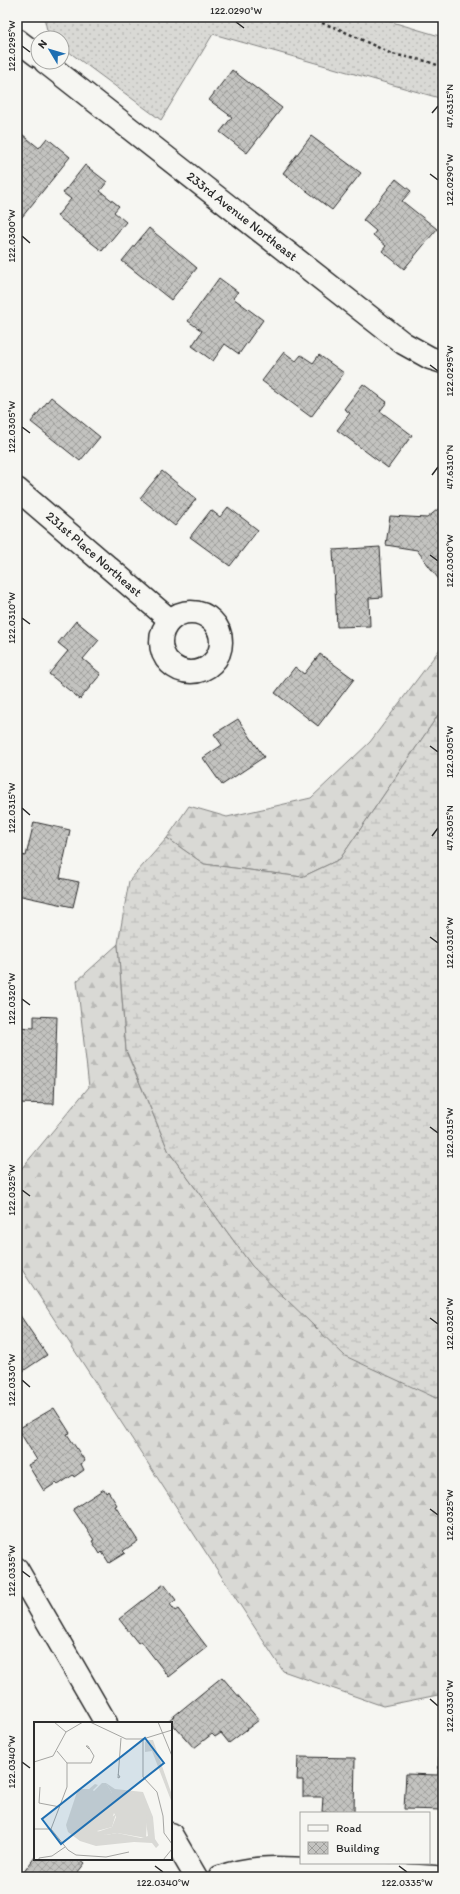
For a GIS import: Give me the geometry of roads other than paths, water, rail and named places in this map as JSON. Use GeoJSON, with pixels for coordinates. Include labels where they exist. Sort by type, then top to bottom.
{"type":"FeatureCollection","features":[{"type":"Feature","properties":{"kind":"street"},"geometry":{"type":"LineString","coordinates":[[17,40],[30,50]]}},
{"type":"Feature","properties":{"kind":"street","name":"233rd Avenue Northeast"},"geometry":{"type":"LineString","coordinates":[[55,70],[404,343],[430,358],[443,362]]}},
{"type":"Feature","properties":{"kind":"street","name":"231st Place Northeast"},"geometry":{"type":"LineString","coordinates":[[17,489],[170,620]]}},
{"type":"Feature","properties":{"kind":"street"},"geometry":{"type":"LineString","coordinates":[[20,1582],[105,1722]]}},
{"type":"Feature","properties":{"kind":"street"},"geometry":{"type":"LineString","coordinates":[[172,1836],[196,1877]]}},
{"type":"Feature","properties":{"kind":"street"},"geometry":{"type":"LineString","coordinates":[[220,1877],[233,1872],[265,1868],[307,1869],[435,1877]]}}]}
